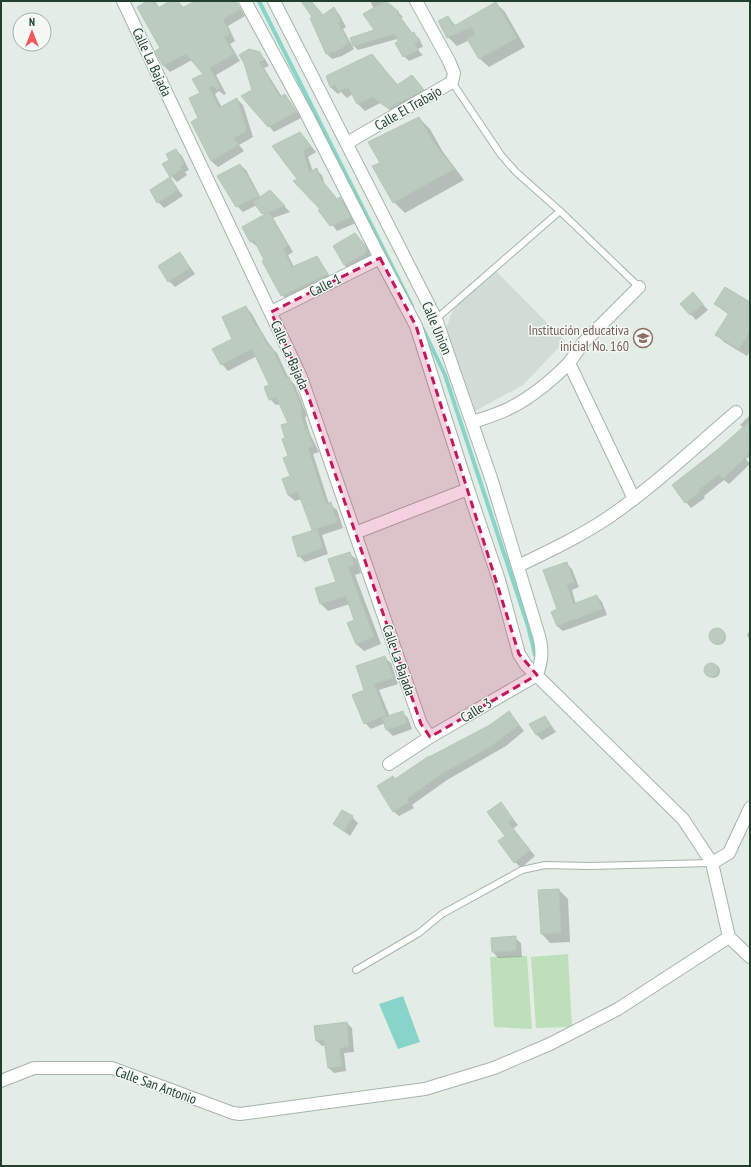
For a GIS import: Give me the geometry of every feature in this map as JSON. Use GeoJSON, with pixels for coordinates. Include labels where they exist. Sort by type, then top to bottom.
{"type":"FeatureCollection","features":[{"type":"Feature","properties":{"kind":"street","name":"Calle La Bajada"},"geometry":{"type":"LineString","coordinates":[[123,1],[271,312],[308,394],[421,724],[430,737]]}},
{"type":"Feature","properties":{"kind":"street"},"geometry":{"type":"LineString","coordinates":[[245,1],[307,115],[416,326],[498,580],[519,654],[526,665],[683,819],[712,863],[729,937],[750,957]]}},
{"type":"Feature","properties":{"kind":"street","name":"Calle Union"},"geometry":{"type":"LineString","coordinates":[[274,1],[436,319],[473,422],[543,652],[542,661],[537,675]]}},
{"type":"Feature","properties":{"kind":"street","name":"Calle El Trabajo"},"geometry":{"type":"LineString","coordinates":[[347,143],[452,82],[454,73],[449,61],[416,1]]}},
{"type":"Feature","properties":{"kind":"street","name":"Calle 1"},"geometry":{"type":"LineString","coordinates":[[271,312],[380,258]]}},
{"type":"Feature","properties":{"kind":"street"},"geometry":{"type":"LineString","coordinates":[[473,422],[521,402],[557,375],[569,363],[583,343],[639,287]]}},
{"type":"Feature","properties":{"kind":"street"},"geometry":{"type":"LineString","coordinates":[[569,363],[634,499]]}},
{"type":"Feature","properties":{"kind":"street"},"geometry":{"type":"LineString","coordinates":[[518,566],[563,544],[608,518],[634,499],[736,412]]}},
{"type":"Feature","properties":{"kind":"street"},"geometry":{"type":"LineString","coordinates":[[355,533],[468,489]]}},
{"type":"Feature","properties":{"kind":"street","name":"Calle 3"},"geometry":{"type":"LineString","coordinates":[[389,764],[430,737],[537,675]]}},
{"type":"Feature","properties":{"kind":"street"},"geometry":{"type":"LineString","coordinates":[[712,863],[729,853],[750,808]]}},
{"type":"Feature","properties":{"kind":"street","name":"Calle San Antonio"},"geometry":{"type":"LineString","coordinates":[[1,1081],[34,1068],[112,1068],[233,1113],[240,1114],[425,1089],[494,1068],[550,1044],[618,1009],[729,937]]}},
{"type":"Feature","properties":{"kind":"lane"},"geometry":{"type":"LineString","coordinates":[[452,82],[501,155],[516,172],[560,211],[639,287]]}},
{"type":"Feature","properties":{"kind":"lane"},"geometry":{"type":"LineString","coordinates":[[436,319],[560,211]]}},
{"type":"Feature","properties":{"kind":"lane"},"geometry":{"type":"LineString","coordinates":[[356,970],[418,933],[442,914],[522,870],[545,865],[589,866],[712,863]]}},
{"type":"Feature","properties":{"kind":"highlighted area"},"geometry":{"type":"Polygon","coordinates":[[[380,258],[416,326],[519,654],[537,675],[430,737],[421,724],[308,395],[271,312],[380,258]]]}},
{"type":"Feature","properties":{"kind":"shaded area"},"geometry":{"type":"Polygon","coordinates":[[[496,271],[565,341],[523,385],[475,411],[445,330],[459,296],[496,271]]]}},
{"type":"Feature","properties":{"kind":"green space"},"geometry":{"type":"Polygon","coordinates":[[[568,954],[572,1027],[536,1028],[531,957],[568,954]]]}},
{"type":"Feature","properties":{"kind":"green space"},"geometry":{"type":"Polygon","coordinates":[[[527,956],[532,1029],[494,1027],[490,957],[527,956]]]}},
{"type":"Feature","properties":{"kind":"water"},"geometry":{"type":"Polygon","coordinates":[[[403,996],[420,1042],[398,1049],[379,1004],[403,996]]]}},
{"type":"Feature","properties":{"kind":"building"},"geometry":{"type":"Polygon","coordinates":[[[148,1],[154,1],[158,8],[170,1],[178,1],[182,8],[195,1],[235,1],[240,10],[223,19],[230,34],[224,37],[234,54],[210,68],[220,87],[217,90],[213,86],[209,87],[219,108],[237,98],[247,131],[234,138],[238,145],[211,161],[191,122],[198,118],[189,98],[200,93],[192,79],[203,74],[186,54],[163,66],[155,51],[160,48],[137,7],[148,1]]]}},
{"type":"Feature","properties":{"kind":"building"},"geometry":{"type":"Polygon","coordinates":[[[301,1],[311,1],[323,15],[334,7],[341,21],[338,23],[349,43],[337,51],[326,54],[310,18],[312,17],[301,1]]]}},
{"type":"Feature","properties":{"kind":"building"},"geometry":{"type":"Polygon","coordinates":[[[386,1],[399,12],[397,13],[412,33],[414,32],[419,42],[414,44],[419,50],[403,57],[395,43],[398,42],[395,34],[353,46],[350,38],[374,30],[363,14],[386,1]]]}},
{"type":"Feature","properties":{"kind":"building"},"geometry":{"type":"Polygon","coordinates":[[[496,2],[517,38],[479,59],[467,39],[475,34],[471,27],[447,38],[438,21],[448,16],[454,26],[496,2]]]}},
{"type":"Feature","properties":{"kind":"building"},"geometry":{"type":"Polygon","coordinates":[[[249,49],[260,52],[264,60],[259,62],[280,97],[285,94],[296,112],[268,127],[241,96],[252,90],[244,63],[239,55],[249,49]]]}},
{"type":"Feature","properties":{"kind":"building"},"geometry":{"type":"Polygon","coordinates":[[[372,54],[397,85],[412,75],[424,90],[388,108],[372,97],[357,104],[348,87],[339,91],[335,85],[330,87],[326,76],[372,54]]]}},
{"type":"Feature","properties":{"kind":"building"},"geometry":{"type":"Polygon","coordinates":[[[419,117],[432,140],[454,169],[393,203],[372,166],[380,163],[368,142],[419,117]]]}},
{"type":"Feature","properties":{"kind":"building"},"geometry":{"type":"Polygon","coordinates":[[[300,132],[311,146],[303,151],[309,172],[317,168],[320,178],[337,199],[340,197],[351,217],[330,226],[318,210],[320,209],[293,181],[297,179],[272,146],[300,132]]]}},
{"type":"Feature","properties":{"kind":"building"},"geometry":{"type":"Polygon","coordinates":[[[176,149],[184,164],[180,166],[182,169],[170,177],[162,164],[169,160],[166,154],[176,149]]]}},
{"type":"Feature","properties":{"kind":"building"},"geometry":{"type":"Polygon","coordinates":[[[240,164],[259,196],[236,207],[217,176],[240,164]]]}},
{"type":"Feature","properties":{"kind":"building"},"geometry":{"type":"Polygon","coordinates":[[[170,177],[178,190],[157,203],[150,190],[170,177]]]}},
{"type":"Feature","properties":{"kind":"building"},"geometry":{"type":"Polygon","coordinates":[[[270,190],[285,206],[262,214],[253,202],[270,190]]]}},
{"type":"Feature","properties":{"kind":"building"},"geometry":{"type":"Polygon","coordinates":[[[269,212],[288,246],[283,249],[292,267],[317,256],[328,274],[281,296],[262,261],[264,260],[254,240],[250,242],[242,227],[269,212]]]}},
{"type":"Feature","properties":{"kind":"building"},"geometry":{"type":"Polygon","coordinates":[[[355,233],[367,248],[365,254],[344,265],[333,246],[355,233]]]}},
{"type":"Feature","properties":{"kind":"building"},"geometry":{"type":"Polygon","coordinates":[[[180,252],[190,268],[168,282],[158,266],[180,252]]]}},
{"type":"Feature","properties":{"kind":"building"},"geometry":{"type":"Polygon","coordinates":[[[725,287],[750,302],[750,331],[739,349],[715,335],[729,313],[714,304],[725,287]]]}},
{"type":"Feature","properties":{"kind":"building"},"geometry":{"type":"Polygon","coordinates":[[[693,292],[703,304],[690,315],[680,304],[693,292]]]}},
{"type":"Feature","properties":{"kind":"building"},"geometry":{"type":"Polygon","coordinates":[[[246,306],[268,347],[271,346],[286,378],[289,377],[302,410],[300,411],[305,430],[307,430],[313,446],[308,448],[326,504],[331,502],[337,522],[312,530],[298,492],[288,495],[282,479],[290,476],[283,458],[288,456],[282,439],[285,438],[281,425],[288,423],[276,397],[269,400],[264,387],[269,385],[252,349],[221,365],[212,349],[232,339],[222,317],[246,306]]]}},
{"type":"Feature","properties":{"kind":"building"},"geometry":{"type":"Polygon","coordinates":[[[750,421],[750,453],[723,479],[719,474],[699,490],[700,492],[685,503],[672,485],[717,450],[750,421]]]}},
{"type":"Feature","properties":{"kind":"building"},"geometry":{"type":"Polygon","coordinates":[[[317,529],[323,548],[298,557],[292,537],[317,529]]]}},
{"type":"Feature","properties":{"kind":"building"},"geometry":{"type":"Polygon","coordinates":[[[350,552],[354,565],[348,567],[374,637],[356,644],[347,623],[354,620],[346,596],[320,604],[315,588],[336,582],[328,559],[350,552]]]}},
{"type":"Feature","properties":{"kind":"building"},"geometry":{"type":"Polygon","coordinates":[[[567,562],[574,582],[567,584],[573,604],[597,595],[602,609],[557,626],[551,612],[557,609],[543,570],[567,562]]]}},
{"type":"Feature","properties":{"kind":"building"},"geometry":{"type":"Polygon","coordinates":[[[717,628],[724,633],[725,636],[720,643],[717,644],[710,639],[709,636],[714,629],[717,628]]]}},
{"type":"Feature","properties":{"kind":"building"},"geometry":{"type":"Polygon","coordinates":[[[385,656],[393,678],[374,684],[386,715],[364,724],[352,695],[364,690],[356,666],[385,656]]]}},
{"type":"Feature","properties":{"kind":"building"},"geometry":{"type":"Polygon","coordinates":[[[708,663],[714,663],[718,667],[718,673],[714,677],[708,677],[704,673],[704,667],[708,663]]]}},
{"type":"Feature","properties":{"kind":"building"},"geometry":{"type":"Polygon","coordinates":[[[403,711],[407,723],[386,730],[382,718],[403,711]]]}},
{"type":"Feature","properties":{"kind":"building"},"geometry":{"type":"Polygon","coordinates":[[[509,711],[519,725],[490,747],[441,774],[407,799],[409,802],[393,812],[377,786],[393,776],[395,779],[429,756],[490,725],[509,711]]]}},
{"type":"Feature","properties":{"kind":"building"},"geometry":{"type":"Polygon","coordinates":[[[545,716],[551,726],[536,735],[529,724],[545,716]]]}},
{"type":"Feature","properties":{"kind":"building"},"geometry":{"type":"Polygon","coordinates":[[[501,802],[513,819],[508,822],[530,850],[514,863],[498,841],[505,836],[487,812],[501,802]]]}},
{"type":"Feature","properties":{"kind":"building"},"geometry":{"type":"Polygon","coordinates":[[[342,810],[353,816],[344,831],[333,824],[342,810]]]}},
{"type":"Feature","properties":{"kind":"building"},"geometry":{"type":"Polygon","coordinates":[[[559,889],[561,933],[541,934],[538,890],[559,889]]]}},
{"type":"Feature","properties":{"kind":"building"},"geometry":{"type":"Polygon","coordinates":[[[516,936],[516,951],[492,952],[491,938],[516,936]]]}},
{"type":"Feature","properties":{"kind":"building"},"geometry":{"type":"Polygon","coordinates":[[[347,1022],[349,1047],[339,1048],[342,1066],[328,1068],[324,1040],[316,1041],[314,1026],[347,1022]]]}},
{"type":"Feature","properties":{"kind":"waterway"},"geometry":{"type":"LineString","coordinates":[[259,1],[412,306]]}},
{"type":"Feature","properties":{"kind":"waterway"},"geometry":{"type":"LineString","coordinates":[[423,329],[445,375],[528,626],[535,655]]}},
{"type":"Feature","properties":{"kind":"place","name":"Institución educativa inicial No. 160"},"geometry":{"type":"Point","coordinates":[643,338]}}]}
